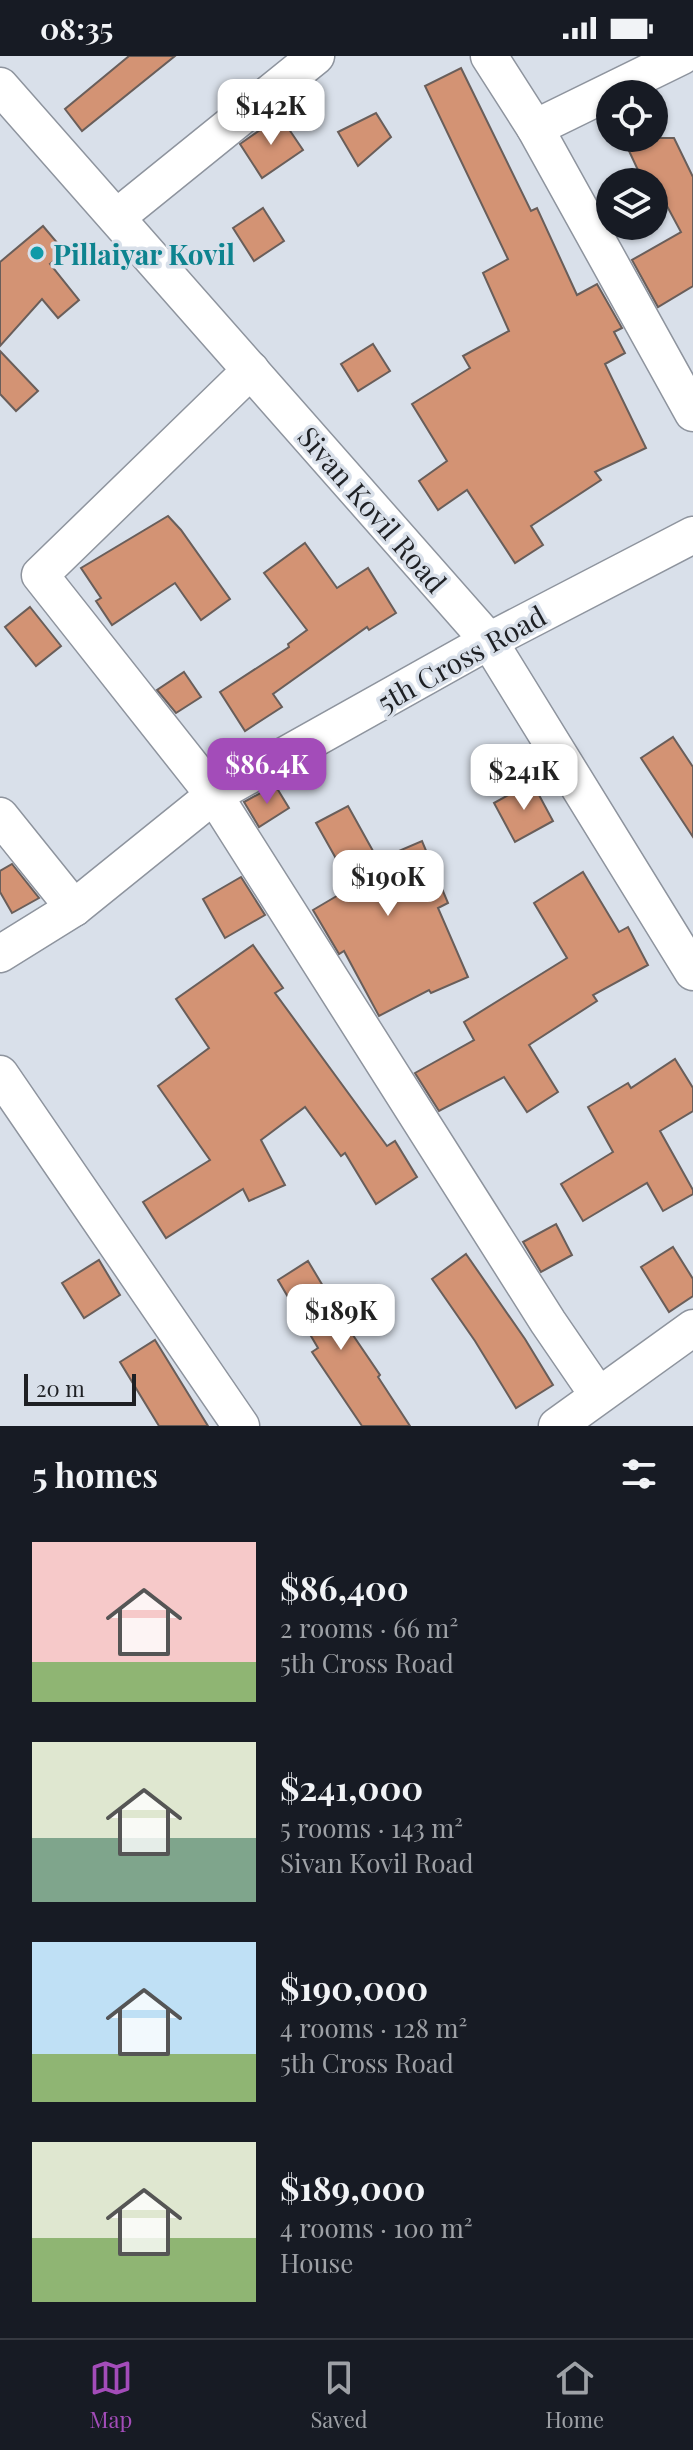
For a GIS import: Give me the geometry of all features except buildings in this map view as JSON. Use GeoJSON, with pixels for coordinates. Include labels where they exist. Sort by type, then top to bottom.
{"type":"FeatureCollection","features":[{"type":"Feature","properties":{"kind":"street"},"geometry":{"type":"LineString","coordinates":[[117,217],[316,56]]}},
{"type":"Feature","properties":{"kind":"street"},"geometry":{"type":"LineString","coordinates":[[489,56],[535,128],[693,413]]}},
{"type":"Feature","properties":{"kind":"street"},"geometry":{"type":"LineString","coordinates":[[535,128],[682,56]]}},
{"type":"Feature","properties":{"kind":"street","name":"Sivan Kovil Road"},"geometry":{"type":"LineString","coordinates":[[0,86],[489,641],[693,972]]}},
{"type":"Feature","properties":{"kind":"street"},"geometry":{"type":"LineString","coordinates":[[251,370],[40,575],[214,795],[548,1322],[598,1395]]}},
{"type":"Feature","properties":{"kind":"street","name":"5th Cross Road"},"geometry":{"type":"LineString","coordinates":[[0,954],[74,908],[214,795],[489,641],[693,535]]}},
{"type":"Feature","properties":{"kind":"street"},"geometry":{"type":"LineString","coordinates":[[0,816],[74,908]]}},
{"type":"Feature","properties":{"kind":"street"},"geometry":{"type":"LineString","coordinates":[[0,1074],[241,1426]]}},
{"type":"Feature","properties":{"kind":"street"},"geometry":{"type":"LineString","coordinates":[[557,1426],[693,1328]]}},
{"type":"Feature","properties":{"kind":"place","name":"Pillaiyar Kovil"},"geometry":{"type":"Point","coordinates":[37,253]}}]}
